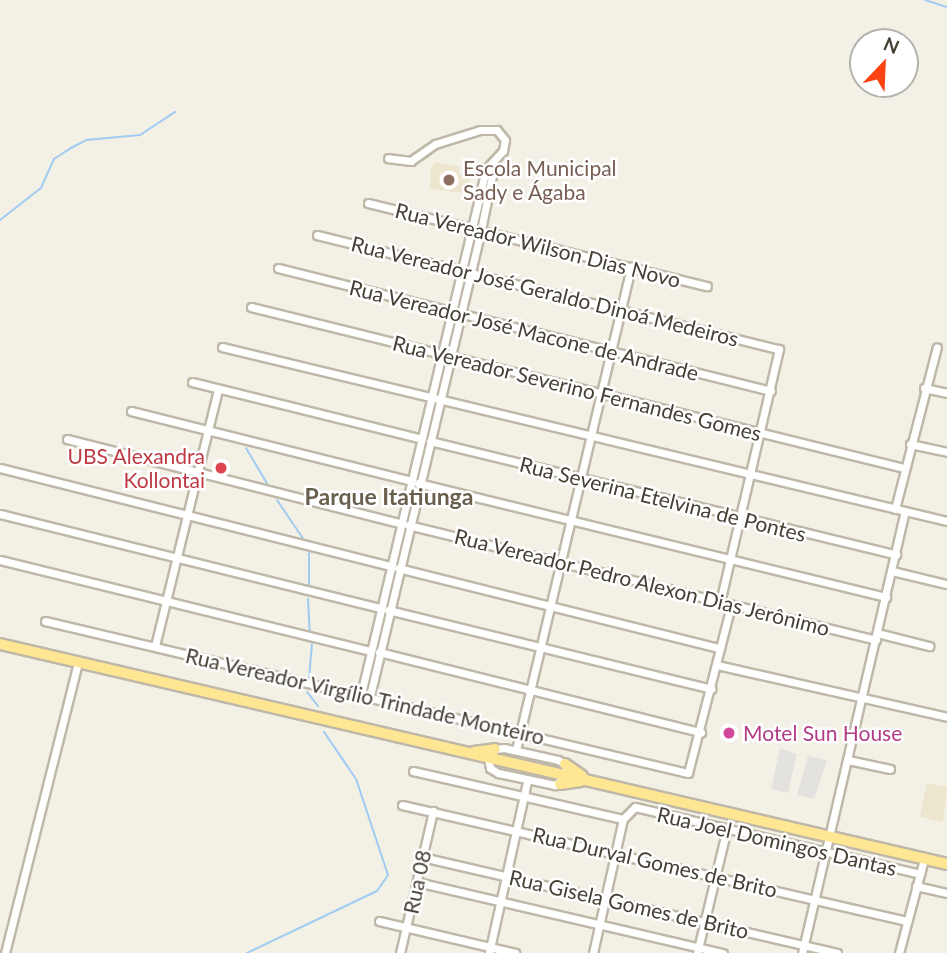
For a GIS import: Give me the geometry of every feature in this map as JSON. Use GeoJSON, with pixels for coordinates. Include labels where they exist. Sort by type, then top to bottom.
{"type":"FeatureCollection","features":[{"type":"Feature","properties":{"kind":"main road"},"geometry":{"type":"LineString","coordinates":[[0,644],[947,864]]}},
{"type":"Feature","properties":{"kind":"main road"},"geometry":{"type":"LineString","coordinates":[[469,754],[491,758]]}},
{"type":"Feature","properties":{"kind":"street"},"geometry":{"type":"LineString","coordinates":[[388,158],[411,161],[435,144],[491,129],[502,133],[505,146],[486,169],[471,272],[456,314]]}},
{"type":"Feature","properties":{"kind":"street","name":"Rua Vereador Wilson Dias Novo"},"geometry":{"type":"LineString","coordinates":[[368,203],[707,286]]}},
{"type":"Feature","properties":{"kind":"street"},"geometry":{"type":"LineString","coordinates":[[370,696],[375,652],[403,524],[447,356],[462,270],[476,229]]}},
{"type":"Feature","properties":{"kind":"street","name":"Rua Vereador José Geraldo Dinoá Medeiros"},"geometry":{"type":"LineString","coordinates":[[317,235],[773,347],[780,351],[771,391]]}},
{"type":"Feature","properties":{"kind":"street"},"geometry":{"type":"LineString","coordinates":[[516,750],[631,267]]}},
{"type":"Feature","properties":{"kind":"street","name":"Rua Vereador José Macone de Andrade"},"geometry":{"type":"LineString","coordinates":[[278,268],[771,391]]}},
{"type":"Feature","properties":{"kind":"street","name":"Rua Vereador Severino Fernandes Gomes"},"geometry":{"type":"LineString","coordinates":[[251,307],[904,468]]}},
{"type":"Feature","properties":{"kind":"street"},"geometry":{"type":"LineString","coordinates":[[895,509],[924,388],[937,346]]}},
{"type":"Feature","properties":{"kind":"street"},"geometry":{"type":"LineString","coordinates":[[222,347],[947,521]]}},
{"type":"Feature","properties":{"kind":"street","name":"Rua Severina Etelvina de Pontes"},"geometry":{"type":"LineString","coordinates":[[192,382],[581,480],[896,555]]}},
{"type":"Feature","properties":{"kind":"street"},"geometry":{"type":"LineString","coordinates":[[924,388],[947,394]]}},
{"type":"Feature","properties":{"kind":"street"},"geometry":{"type":"LineString","coordinates":[[155,646],[218,389]]}},
{"type":"Feature","properties":{"kind":"street"},"geometry":{"type":"LineString","coordinates":[[720,602],[771,391]]}},
{"type":"Feature","properties":{"kind":"street"},"geometry":{"type":"LineString","coordinates":[[131,411],[731,561],[886,597]]}},
{"type":"Feature","properties":{"kind":"street","name":"Rua Vereador Pedro Alexon Dias Jerônimo"},"geometry":{"type":"LineString","coordinates":[[66,439],[731,605],[929,646]]}},
{"type":"Feature","properties":{"kind":"street"},"geometry":{"type":"LineString","coordinates":[[910,444],[947,452]]}},
{"type":"Feature","properties":{"kind":"street"},"geometry":{"type":"LineString","coordinates":[[0,468],[720,648]]}},
{"type":"Feature","properties":{"kind":"street"},"geometry":{"type":"LineString","coordinates":[[803,949],[905,512]]}},
{"type":"Feature","properties":{"kind":"street"},"geometry":{"type":"LineString","coordinates":[[0,513],[710,689]]}},
{"type":"Feature","properties":{"kind":"street"},"geometry":{"type":"LineString","coordinates":[[0,560],[701,732],[731,605]]}},
{"type":"Feature","properties":{"kind":"street"},"geometry":{"type":"LineString","coordinates":[[892,571],[946,584]]}},
{"type":"Feature","properties":{"kind":"street","name":"Rua Vereador Virgílio Trindade Monteiro"},"geometry":{"type":"LineString","coordinates":[[45,621],[370,696],[685,773],[692,769],[701,732]]}},
{"type":"Feature","properties":{"kind":"street"},"geometry":{"type":"LineString","coordinates":[[361,694],[375,652]]}},
{"type":"Feature","properties":{"kind":"street"},"geometry":{"type":"LineString","coordinates":[[5,953],[78,662]]}},
{"type":"Feature","properties":{"kind":"street"},"geometry":{"type":"LineString","coordinates":[[717,665],[947,717]]}},
{"type":"Feature","properties":{"kind":"street"},"geometry":{"type":"LineString","coordinates":[[491,758],[516,750],[564,774]]}},
{"type":"Feature","properties":{"kind":"street"},"geometry":{"type":"LineString","coordinates":[[491,758],[527,781],[564,774]]}},
{"type":"Feature","properties":{"kind":"street"},"geometry":{"type":"LineString","coordinates":[[848,760],[890,769]]}},
{"type":"Feature","properties":{"kind":"street"},"geometry":{"type":"LineString","coordinates":[[413,771],[623,819],[593,953]]}},
{"type":"Feature","properties":{"kind":"street"},"geometry":{"type":"LineString","coordinates":[[490,950],[527,781]]}},
{"type":"Feature","properties":{"kind":"street","name":"Rua Durval Gomes de Brito"},"geometry":{"type":"LineString","coordinates":[[402,804],[907,921]]}},
{"type":"Feature","properties":{"kind":"street","name":"Rua Joel Domingos Dantas"},"geometry":{"type":"LineString","coordinates":[[623,819],[635,807],[920,874]]}},
{"type":"Feature","properties":{"kind":"street","name":"Rua 08"},"geometry":{"type":"LineString","coordinates":[[400,953],[433,811]]}},
{"type":"Feature","properties":{"kind":"street"},"geometry":{"type":"LineString","coordinates":[[697,950],[727,828]]}},
{"type":"Feature","properties":{"kind":"street","name":"Rua Gisela Gomes de Brito"},"geometry":{"type":"LineString","coordinates":[[422,857],[704,921],[803,949],[837,953]]}},
{"type":"Feature","properties":{"kind":"street"},"geometry":{"type":"LineString","coordinates":[[899,953],[924,859]]}},
{"type":"Feature","properties":{"kind":"street"},"geometry":{"type":"LineString","coordinates":[[416,882],[599,924],[697,950],[723,953]]}},
{"type":"Feature","properties":{"kind":"street"},"geometry":{"type":"LineString","coordinates":[[916,886],[947,893]]}},
{"type":"Feature","properties":{"kind":"street"},"geometry":{"type":"LineString","coordinates":[[379,921],[490,950],[515,953]]}},
{"type":"Feature","properties":{"kind":"shaded area","name":"Escola Municipal Sady e Ágaba"},"geometry":{"type":"Polygon","coordinates":[[[436,162],[460,167],[459,174],[470,177],[466,193],[430,189],[431,167],[436,162]]]}},
{"type":"Feature","properties":{"kind":"shaded area"},"geometry":{"type":"Polygon","coordinates":[[[780,748],[797,754],[788,793],[771,789],[780,748]]]}},
{"type":"Feature","properties":{"kind":"shaded area"},"geometry":{"type":"Polygon","coordinates":[[[808,756],[827,760],[814,799],[797,795],[808,756]]]}},
{"type":"Feature","properties":{"kind":"shaded area"},"geometry":{"type":"Polygon","coordinates":[[[927,783],[947,787],[943,822],[920,817],[927,783]]]}},
{"type":"Feature","properties":{"kind":"waterway"},"geometry":{"type":"LineString","coordinates":[[925,0],[947,7]]}},
{"type":"Feature","properties":{"kind":"waterway"},"geometry":{"type":"LineString","coordinates":[[0,220],[41,188],[54,159],[71,148],[86,140],[140,135],[175,112]]}},
{"type":"Feature","properties":{"kind":"waterway"},"geometry":{"type":"LineString","coordinates":[[246,448],[268,485]]}},
{"type":"Feature","properties":{"kind":"waterway"},"geometry":{"type":"LineString","coordinates":[[277,500],[304,540]]}},
{"type":"Feature","properties":{"kind":"waterway"},"geometry":{"type":"LineString","coordinates":[[309,553],[309,586]]}},
{"type":"Feature","properties":{"kind":"waterway"},"geometry":{"type":"LineString","coordinates":[[308,599],[310,632]]}},
{"type":"Feature","properties":{"kind":"waterway"},"geometry":{"type":"LineString","coordinates":[[309,678],[312,644]]}},
{"type":"Feature","properties":{"kind":"waterway"},"geometry":{"type":"LineString","coordinates":[[307,692],[318,706]]}},
{"type":"Feature","properties":{"kind":"waterway"},"geometry":{"type":"LineString","coordinates":[[247,953],[377,891],[388,875],[356,779],[324,732]]}},
{"type":"Feature","properties":{"kind":"place","name":"Escola Municipal Sady e Ágaba"},"geometry":{"type":"Point","coordinates":[449,180]}},
{"type":"Feature","properties":{"kind":"place","name":"UBS Alexandra Kollontai"},"geometry":{"type":"Point","coordinates":[221,468]}},
{"type":"Feature","properties":{"kind":"place","name":"Motel Sun House"},"geometry":{"type":"Point","coordinates":[729,733]}},
{"type":"Feature","properties":{"kind":"district","name":"Parque Itatiunga"},"geometry":{"type":"Point","coordinates":[389,496]}}]}
